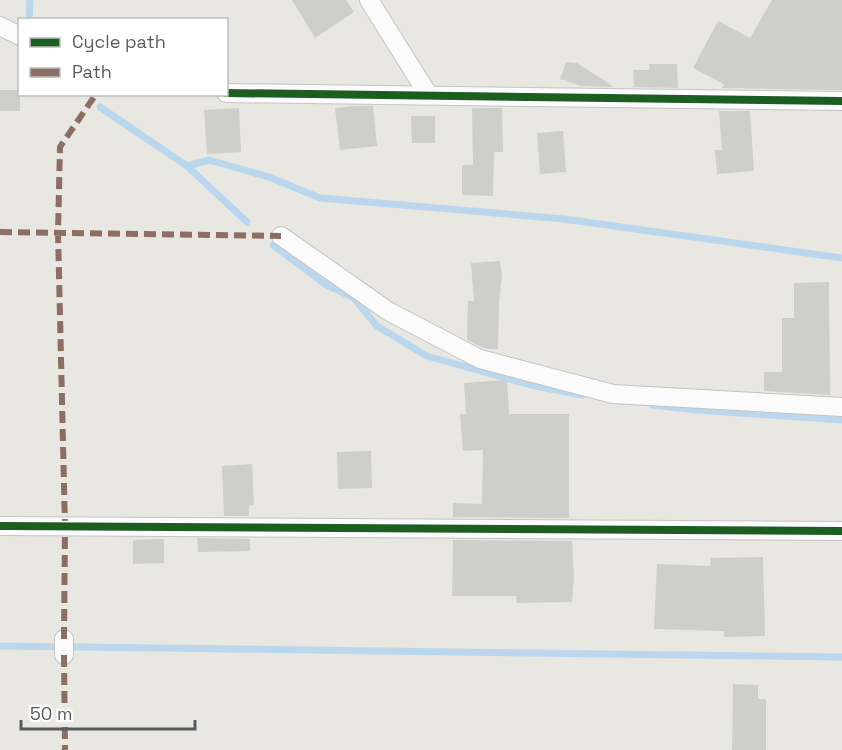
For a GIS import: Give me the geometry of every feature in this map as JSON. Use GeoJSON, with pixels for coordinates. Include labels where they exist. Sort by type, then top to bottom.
{"type":"FeatureCollection","features":[{"type":"Feature","properties":{"kind":"street"},"geometry":{"type":"LineString","coordinates":[[369,0],[429,96]]}},
{"type":"Feature","properties":{"kind":"street"},"geometry":{"type":"LineString","coordinates":[[0,26],[18,35]]}},
{"type":"Feature","properties":{"kind":"street"},"geometry":{"type":"LineString","coordinates":[[228,93],[842,101]]}},
{"type":"Feature","properties":{"kind":"street"},"geometry":{"type":"LineString","coordinates":[[280,236],[388,311],[480,359],[614,394],[842,407]]}},
{"type":"Feature","properties":{"kind":"street"},"geometry":{"type":"LineString","coordinates":[[0,526],[842,531]]}},
{"type":"Feature","properties":{"kind":"building"},"geometry":{"type":"Polygon","coordinates":[[[292,0],[346,0],[354,12],[315,38],[292,0]]]}},
{"type":"Feature","properties":{"kind":"building"},"geometry":{"type":"Polygon","coordinates":[[[772,0],[842,0],[842,90],[722,88],[724,84],[693,68],[718,21],[750,38],[772,0]]]}},
{"type":"Feature","properties":{"kind":"building"},"geometry":{"type":"Polygon","coordinates":[[[566,62],[577,63],[614,87],[581,86],[560,79],[566,62]]]}},
{"type":"Feature","properties":{"kind":"building"},"geometry":{"type":"Polygon","coordinates":[[[649,64],[677,64],[678,88],[634,87],[633,70],[649,70],[649,64]]]}},
{"type":"Feature","properties":{"kind":"building"},"geometry":{"type":"Polygon","coordinates":[[[0,90],[18,90],[20,111],[0,111],[0,90]]]}},
{"type":"Feature","properties":{"kind":"building"},"geometry":{"type":"Polygon","coordinates":[[[373,106],[377,146],[340,150],[335,108],[373,106]]]}},
{"type":"Feature","properties":{"kind":"building"},"geometry":{"type":"Polygon","coordinates":[[[239,108],[241,152],[207,154],[204,110],[239,108]]]}},
{"type":"Feature","properties":{"kind":"building"},"geometry":{"type":"Polygon","coordinates":[[[472,108],[502,108],[503,152],[494,152],[493,196],[462,195],[462,165],[473,165],[472,108]]]}},
{"type":"Feature","properties":{"kind":"building"},"geometry":{"type":"Polygon","coordinates":[[[719,111],[750,111],[754,171],[717,174],[715,150],[722,150],[719,111]]]}},
{"type":"Feature","properties":{"kind":"building"},"geometry":{"type":"Polygon","coordinates":[[[411,116],[435,116],[435,143],[412,143],[411,116]]]}},
{"type":"Feature","properties":{"kind":"building"},"geometry":{"type":"Polygon","coordinates":[[[563,131],[566,172],[540,174],[537,133],[563,131]]]}},
{"type":"Feature","properties":{"kind":"building"},"geometry":{"type":"Polygon","coordinates":[[[500,261],[502,275],[498,349],[486,349],[467,340],[468,301],[474,301],[471,263],[500,261]]]}},
{"type":"Feature","properties":{"kind":"building"},"geometry":{"type":"Polygon","coordinates":[[[829,282],[830,395],[764,391],[764,372],[782,372],[782,318],[794,318],[794,283],[829,282]]]}},
{"type":"Feature","properties":{"kind":"building"},"geometry":{"type":"Polygon","coordinates":[[[507,380],[509,414],[569,414],[569,518],[453,517],[453,503],[482,504],[483,450],[463,451],[460,414],[466,414],[464,383],[507,380]]]}},
{"type":"Feature","properties":{"kind":"building"},"geometry":{"type":"Polygon","coordinates":[[[371,451],[372,488],[338,489],[337,452],[371,451]]]}},
{"type":"Feature","properties":{"kind":"building"},"geometry":{"type":"Polygon","coordinates":[[[252,464],[254,505],[249,506],[249,516],[224,516],[222,466],[252,464]]]}},
{"type":"Feature","properties":{"kind":"building"},"geometry":{"type":"Polygon","coordinates":[[[197,538],[250,539],[250,551],[198,552],[197,538]]]}},
{"type":"Feature","properties":{"kind":"building"},"geometry":{"type":"Polygon","coordinates":[[[164,539],[164,563],[133,564],[133,540],[164,539]]]}},
{"type":"Feature","properties":{"kind":"building"},"geometry":{"type":"Polygon","coordinates":[[[453,540],[572,541],[574,577],[572,602],[517,603],[516,596],[452,596],[453,540]]]}},
{"type":"Feature","properties":{"kind":"building"},"geometry":{"type":"Polygon","coordinates":[[[763,557],[765,636],[724,637],[724,631],[654,629],[657,564],[711,566],[710,558],[763,557]]]}},
{"type":"Feature","properties":{"kind":"building"},"geometry":{"type":"Polygon","coordinates":[[[733,684],[758,685],[758,699],[766,699],[766,750],[732,750],[733,684]]]}},
{"type":"Feature","properties":{"kind":"waterway"},"geometry":{"type":"LineString","coordinates":[[29,18],[30,0]]}},
{"type":"Feature","properties":{"kind":"waterway"},"geometry":{"type":"LineString","coordinates":[[100,107],[187,166],[247,222]]}},
{"type":"Feature","properties":{"kind":"waterway"},"geometry":{"type":"LineString","coordinates":[[187,166],[209,160],[269,177],[320,198],[564,219],[842,258]]}},
{"type":"Feature","properties":{"kind":"waterway"},"geometry":{"type":"LineString","coordinates":[[273,245],[325,284],[354,298],[377,326],[427,356],[535,386],[582,395]]}},
{"type":"Feature","properties":{"kind":"waterway"},"geometry":{"type":"LineString","coordinates":[[652,405],[842,420]]}},
{"type":"Feature","properties":{"kind":"waterway"},"geometry":{"type":"LineString","coordinates":[[0,646],[842,657]]}},
{"type":"Feature","properties":{"kind":"marked path"},"geometry":{"type":"LineString","coordinates":[[64,639],[65,527],[58,232],[60,147],[95,96]]}},
{"type":"Feature","properties":{"kind":"marked path"},"geometry":{"type":"LineString","coordinates":[[0,232],[281,236]]}},
{"type":"Feature","properties":{"kind":"marked path"},"geometry":{"type":"LineString","coordinates":[[64,655],[65,750]]}},
{"type":"Feature","properties":{"kind":"cycle path"},"geometry":{"type":"LineString","coordinates":[[228,93],[842,101]]}},
{"type":"Feature","properties":{"kind":"cycle path"},"geometry":{"type":"LineString","coordinates":[[0,526],[842,531]]}}]}
